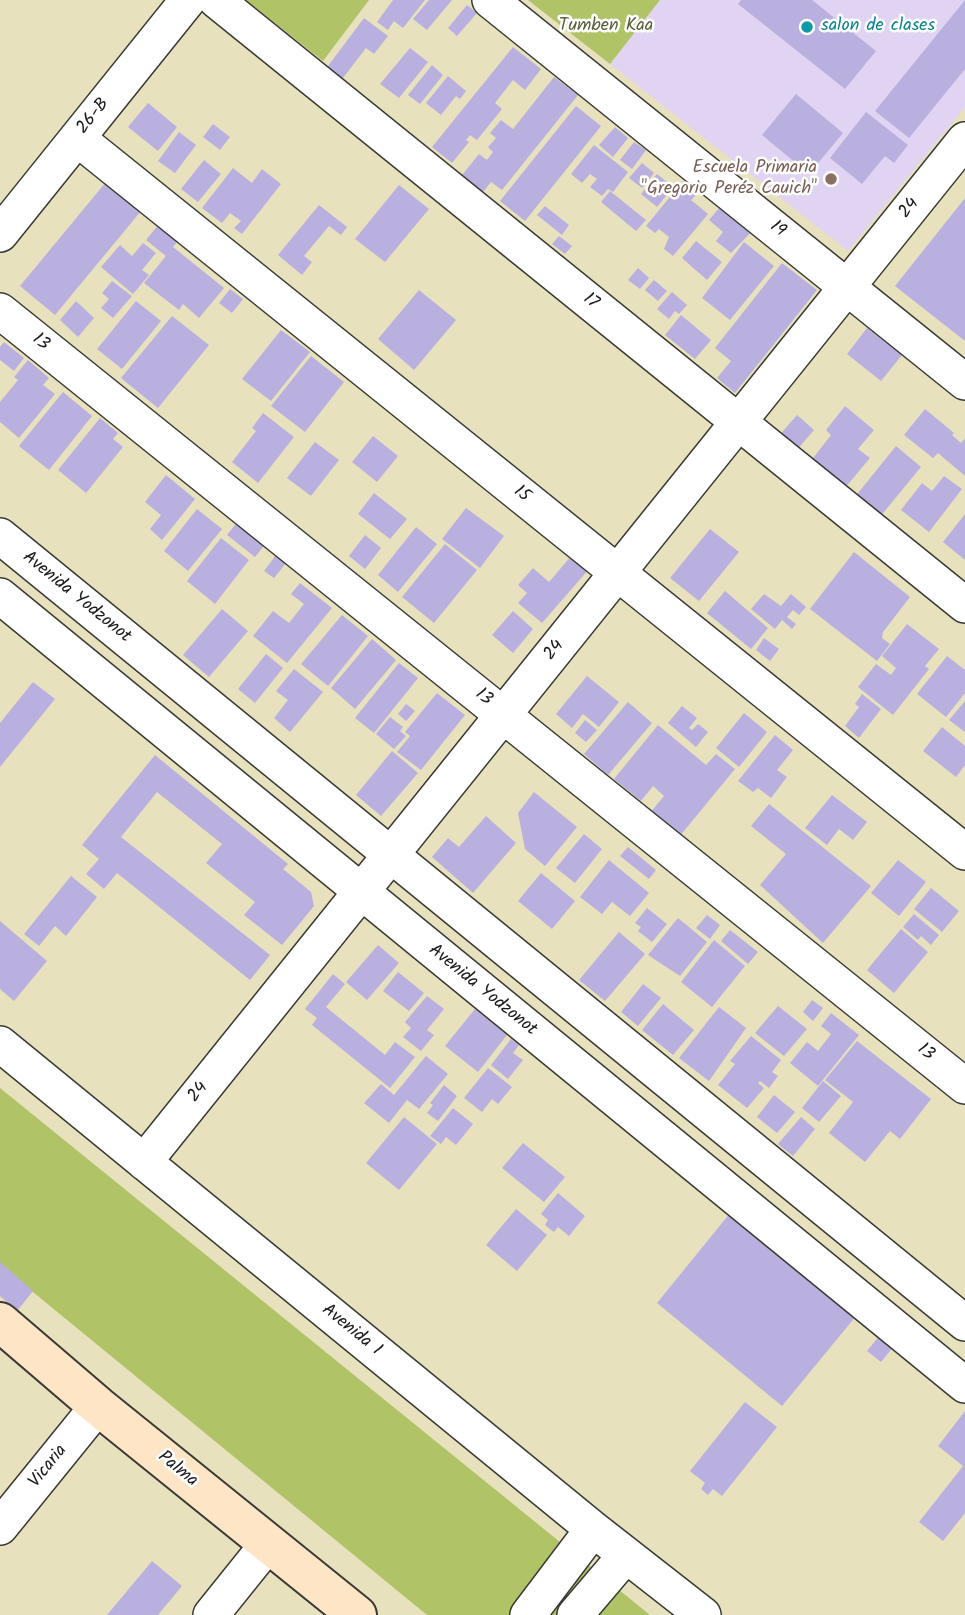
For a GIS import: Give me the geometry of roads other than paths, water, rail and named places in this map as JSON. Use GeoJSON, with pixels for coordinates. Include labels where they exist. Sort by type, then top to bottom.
{"type":"FeatureCollection","features":[{"type":"Feature","properties":{"kind":"street","name":"26-B"},"geometry":{"type":"LineString","coordinates":[[0,234],[188,0]]}},
{"type":"Feature","properties":{"kind":"street","name":"17"},"geometry":{"type":"LineString","coordinates":[[216,0],[965,605]]}},
{"type":"Feature","properties":{"kind":"street","name":"19"},"geometry":{"type":"LineString","coordinates":[[490,0],[965,382]]}},
{"type":"Feature","properties":{"kind":"street","name":"15"},"geometry":{"type":"LineString","coordinates":[[77,138],[965,852]]}},
{"type":"Feature","properties":{"kind":"street","name":"24"},"geometry":{"type":"LineString","coordinates":[[144,1162],[964,143]]}},
{"type":"Feature","properties":{"kind":"street","name":"13"},"geometry":{"type":"LineString","coordinates":[[0,311],[965,1086]]}},
{"type":"Feature","properties":{"kind":"street","name":"Avenida Yodzonot"},"geometry":{"type":"LineString","coordinates":[[0,536],[965,1323]]}},
{"type":"Feature","properties":{"kind":"street","name":"Avenida Yodzonot"},"geometry":{"type":"LineString","coordinates":[[0,596],[952,1374]]}},
{"type":"Feature","properties":{"kind":"street","name":"Avenida 1"},"geometry":{"type":"LineString","coordinates":[[0,1044],[593,1529],[703,1615]]}},
{"type":"Feature","properties":{"kind":"street","name":"Palma"},"geometry":{"type":"LineString","coordinates":[[0,1322],[98,1406],[356,1615]]}},
{"type":"Feature","properties":{"kind":"street"},"geometry":{"type":"LineString","coordinates":[[952,1374],[965,1332]]}},
{"type":"Feature","properties":{"kind":"street","name":"Vicaria"},"geometry":{"type":"LineString","coordinates":[[0,1527],[98,1406]]}},
{"type":"Feature","properties":{"kind":"street"},"geometry":{"type":"LineString","coordinates":[[528,1615],[593,1529]]}},
{"type":"Feature","properties":{"kind":"street"},"geometry":{"type":"LineString","coordinates":[[211,1615],[268,1544]]}},
{"type":"Feature","properties":{"kind":"street"},"geometry":{"type":"LineString","coordinates":[[575,1615],[626,1555]]}},
{"type":"Feature","properties":{"kind":"place","name":"salon de clases"},"geometry":{"type":"Point","coordinates":[807,27]}},
{"type":"Feature","properties":{"kind":"place","name":"Escuela Primaria \"Gregorio Peréz Cauich\""},"geometry":{"type":"Point","coordinates":[831,179]}},
{"type":"Feature","properties":{"kind":"park label","name":"Tumben Kaa"},"geometry":{"type":"Point","coordinates":[606,27]}}]}
